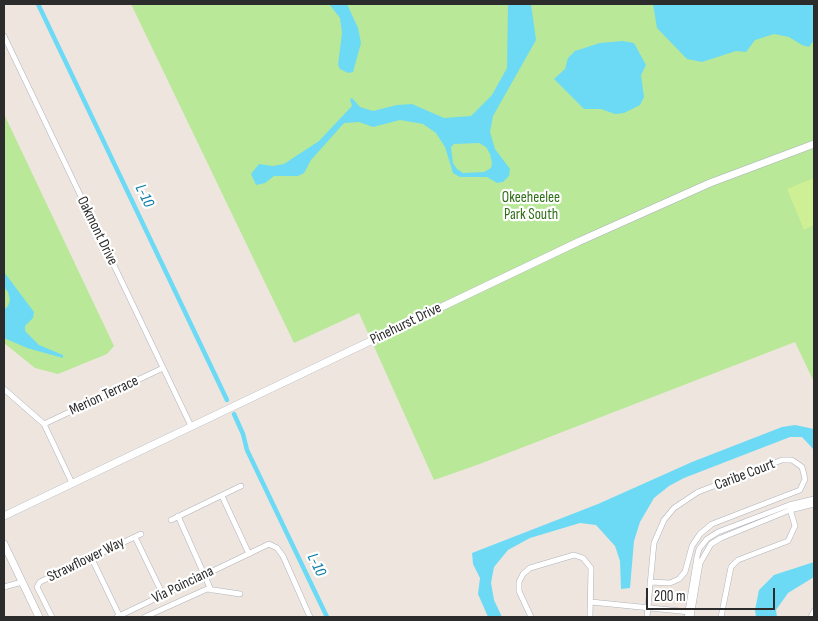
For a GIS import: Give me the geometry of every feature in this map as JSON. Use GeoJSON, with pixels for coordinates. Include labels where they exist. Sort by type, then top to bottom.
{"type":"FeatureCollection","features":[{"type":"Feature","properties":{"kind":"street","name":"Oakmont Drive"},"geometry":{"type":"LineString","coordinates":[[4,36],[191,426]]}},
{"type":"Feature","properties":{"kind":"street","name":"Pinehurst Drive"},"geometry":{"type":"LineString","coordinates":[[4,516],[588,237],[710,183],[814,144]]}},
{"type":"Feature","properties":{"kind":"street","name":"Merion Terrace"},"geometry":{"type":"LineString","coordinates":[[44,424],[163,368]]}},
{"type":"Feature","properties":{"kind":"street"},"geometry":{"type":"LineString","coordinates":[[4,389],[44,424],[72,483]]}},
{"type":"Feature","properties":{"kind":"street","name":"Caribe Court"},"geometry":{"type":"LineString","coordinates":[[647,617],[650,582],[657,534],[664,520],[681,501],[698,492],[782,460],[792,460],[802,467],[805,479],[800,490],[712,524],[700,534],[692,546],[685,572],[679,580],[670,583],[650,582]]}},
{"type":"Feature","properties":{"kind":"street"},"geometry":{"type":"LineString","coordinates":[[171,520],[241,486]]}},
{"type":"Feature","properties":{"kind":"street"},"geometry":{"type":"LineString","coordinates":[[222,496],[250,554]]}},
{"type":"Feature","properties":{"kind":"street"},"geometry":{"type":"LineString","coordinates":[[591,602],[648,607],[689,614],[700,563],[708,548],[720,538],[814,499]]}},
{"type":"Feature","properties":{"kind":"street"},"geometry":{"type":"LineString","coordinates":[[789,508],[814,504]]}},
{"type":"Feature","properties":{"kind":"street"},"geometry":{"type":"LineString","coordinates":[[721,617],[731,567],[738,560],[788,540],[795,526],[789,508]]}},
{"type":"Feature","properties":{"kind":"street"},"geometry":{"type":"LineString","coordinates":[[178,516],[206,574],[211,590]]}},
{"type":"Feature","properties":{"kind":"street","name":"Strawflower Way"},"geometry":{"type":"LineString","coordinates":[[52,617],[38,584],[141,534]]}},
{"type":"Feature","properties":{"kind":"street"},"geometry":{"type":"LineString","coordinates":[[135,536],[163,595]]}},
{"type":"Feature","properties":{"kind":"street"},"geometry":{"type":"LineString","coordinates":[[4,544],[39,617]]}},
{"type":"Feature","properties":{"kind":"street","name":"Via Poinciana"},"geometry":{"type":"LineString","coordinates":[[119,617],[269,544],[277,548],[310,617]]}},
{"type":"Feature","properties":{"kind":"street"},"geometry":{"type":"LineString","coordinates":[[531,617],[519,591],[519,582],[523,574],[530,568],[574,555],[584,558],[591,568],[590,617]]}},
{"type":"Feature","properties":{"kind":"street"},"geometry":{"type":"LineString","coordinates":[[91,557],[119,617]]}},
{"type":"Feature","properties":{"kind":"street"},"geometry":{"type":"LineString","coordinates":[[4,587],[22,582]]}},
{"type":"Feature","properties":{"kind":"street"},"geometry":{"type":"LineString","coordinates":[[145,617],[197,592],[211,590],[240,594]]}},
{"type":"Feature","properties":{"kind":"street"},"geometry":{"type":"LineString","coordinates":[[811,617],[814,611]]}},
{"type":"Feature","properties":{"kind":"green space","name":"Okeeheelee Park South"},"geometry":{"type":"Polygon","coordinates":[[[131,4],[814,4],[814,382],[795,342],[434,480],[359,313],[294,343],[131,4]]]}},
{"type":"Feature","properties":{"kind":"green space"},"geometry":{"type":"Polygon","coordinates":[[[4,114],[114,346],[107,354],[58,374],[35,368],[4,343],[4,114]]]}},
{"type":"Feature","properties":{"kind":"green space"},"geometry":{"type":"Polygon","coordinates":[[[814,178],[814,225],[804,230],[787,189],[814,178]]]}},
{"type":"Feature","properties":{"kind":"water"},"geometry":{"type":"Polygon","coordinates":[[[329,4],[347,4],[358,28],[361,43],[353,72],[348,73],[340,69],[338,65],[342,33],[340,18],[329,4]]]}},
{"type":"Feature","properties":{"kind":"water"},"geometry":{"type":"Polygon","coordinates":[[[508,4],[531,4],[536,40],[493,116],[490,132],[495,149],[510,169],[509,176],[503,182],[497,183],[487,177],[460,177],[453,173],[445,147],[436,133],[423,124],[400,120],[373,127],[359,122],[344,123],[311,160],[304,173],[298,176],[274,176],[265,183],[256,185],[251,174],[259,164],[273,166],[284,164],[319,141],[352,106],[350,99],[352,98],[360,107],[373,111],[397,105],[412,104],[444,118],[471,116],[492,95],[507,68],[508,4]],[[479,143],[454,144],[451,147],[453,163],[463,173],[484,172],[491,168],[492,163],[486,147],[479,143]]]}},
{"type":"Feature","properties":{"kind":"water"},"geometry":{"type":"Polygon","coordinates":[[[653,4],[814,4],[814,40],[809,47],[789,37],[774,34],[755,40],[746,52],[736,51],[702,62],[687,59],[657,28],[653,4]]]}},
{"type":"Feature","properties":{"kind":"water"},"geometry":{"type":"Polygon","coordinates":[[[623,41],[634,43],[646,65],[641,75],[644,97],[640,105],[624,113],[615,114],[601,109],[584,109],[554,79],[565,69],[568,58],[575,51],[600,43],[623,41]]]}},
{"type":"Feature","properties":{"kind":"water"},"geometry":{"type":"Polygon","coordinates":[[[4,272],[34,312],[33,318],[25,326],[25,331],[39,345],[63,355],[63,358],[27,348],[4,338],[4,310],[10,300],[8,292],[4,287],[4,272]]]}},
{"type":"Feature","properties":{"kind":"water"},"geometry":{"type":"Polygon","coordinates":[[[795,425],[814,429],[814,450],[802,437],[790,437],[684,478],[669,486],[654,498],[640,522],[634,541],[630,588],[621,589],[620,561],[615,546],[596,525],[580,523],[530,538],[508,550],[494,567],[491,583],[494,600],[502,617],[488,617],[478,594],[480,578],[473,564],[472,553],[598,504],[692,462],[782,427],[795,425]]]}},
{"type":"Feature","properties":{"kind":"water"},"geometry":{"type":"Polygon","coordinates":[[[814,562],[814,577],[788,593],[776,610],[777,617],[756,617],[755,610],[759,590],[774,575],[814,562]]]}},
{"type":"Feature","properties":{"kind":"waterway","name":"L-10"},"geometry":{"type":"LineString","coordinates":[[38,4],[227,400]]}},
{"type":"Feature","properties":{"kind":"waterway","name":"L-10"},"geometry":{"type":"LineString","coordinates":[[234,414],[243,434],[247,450],[327,617]]}}]}
